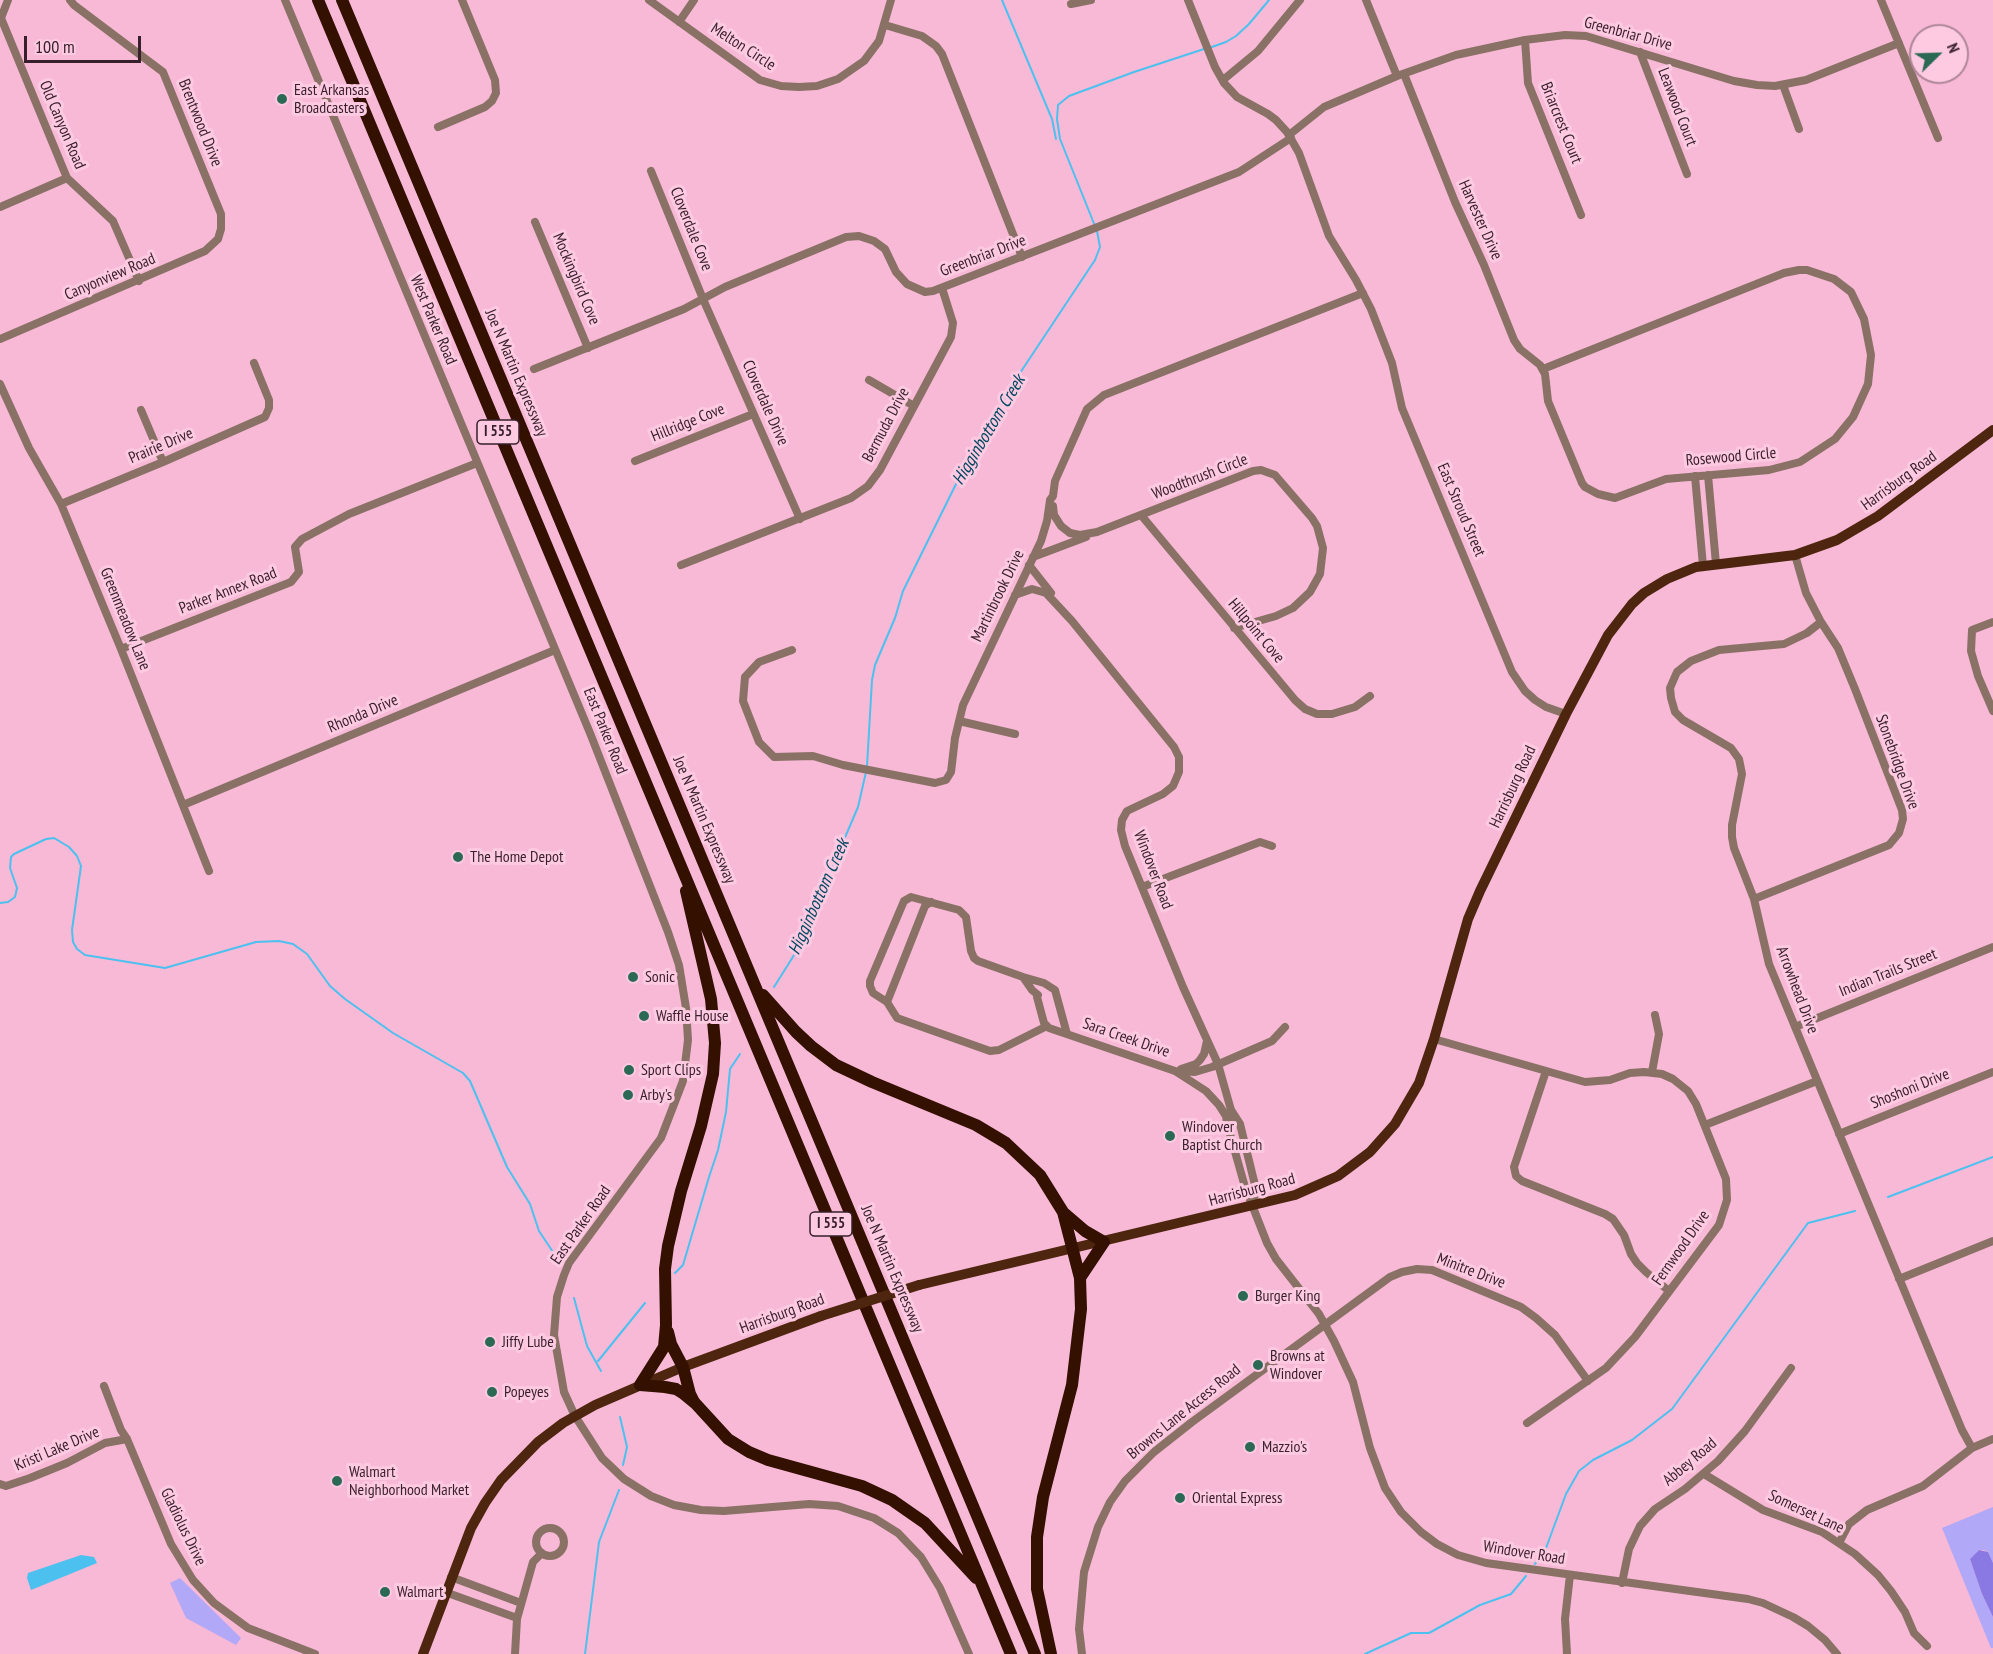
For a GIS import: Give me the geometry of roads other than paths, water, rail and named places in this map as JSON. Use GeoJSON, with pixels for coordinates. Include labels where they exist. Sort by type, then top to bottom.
{"type":"FeatureCollection","features":[{"type":"Feature","properties":{"kind":"highway","name":"I 555"},"geometry":{"type":"LineString","coordinates":[[318,0],[1011,1654]]}},
{"type":"Feature","properties":{"kind":"highway","name":"Joe N Martin Expressway"},"geometry":{"type":"LineString","coordinates":[[342,0],[1035,1654]]}},
{"type":"Feature","properties":{"kind":"highway"},"geometry":{"type":"LineString","coordinates":[[681,863],[711,999],[715,1043],[709,1097],[681,1191],[664,1269],[666,1325],[664,1347],[640,1385],[676,1389],[695,1403],[728,1438],[749,1452],[768,1460],[862,1486],[892,1500],[925,1523],[981,1584]]}},
{"type":"Feature","properties":{"kind":"highway"},"geometry":{"type":"LineString","coordinates":[[757,987],[796,1032],[836,1065],[976,1125],[1006,1143],[1027,1161],[1040,1175],[1063,1212],[1085,1231],[1104,1242],[1080,1278]]}},
{"type":"Feature","properties":{"kind":"highway"},"geometry":{"type":"LineString","coordinates":[[1051,1654],[1037,1589],[1037,1537],[1043,1497],[1071,1385],[1081,1309],[1080,1278],[1063,1212]]}},
{"type":"Feature","properties":{"kind":"highway"},"geometry":{"type":"LineString","coordinates":[[666,1325],[671,1344],[683,1367],[690,1394],[695,1403]]}},
{"type":"Feature","properties":{"kind":"main road","name":"Harrisburg Road"},"geometry":{"type":"LineString","coordinates":[[423,1654],[471,1528],[485,1503],[501,1480],[538,1442],[575,1416],[683,1367],[821,1316],[919,1285],[1295,1196],[1345,1171],[1370,1152],[1395,1124],[1419,1083],[1472,910],[1566,714],[1608,635],[1632,604],[1644,593],[1667,579],[1703,566],[1795,555],[1837,540],[1858,529],[1896,503],[1993,430]]}},
{"type":"Feature","properties":{"kind":"street","name":"Old Canyon Road"},"geometry":{"type":"LineString","coordinates":[[8,0],[1,18],[67,178],[113,221],[139,281]]}},
{"type":"Feature","properties":{"kind":"street","name":"Brentwood Drive"},"geometry":{"type":"LineString","coordinates":[[70,0],[163,72],[221,214],[221,229]]}},
{"type":"Feature","properties":{"kind":"street","name":"West Parker Road"},"geometry":{"type":"LineString","coordinates":[[285,0],[555,650]]}},
{"type":"Feature","properties":{"kind":"street"},"geometry":{"type":"LineString","coordinates":[[438,127],[486,107],[496,93],[495,80],[462,0]]}},
{"type":"Feature","properties":{"kind":"street","name":"Melton Circle"},"geometry":{"type":"LineString","coordinates":[[648,0],[760,80],[781,86],[799,87],[827,83],[851,72],[871,53],[879,41],[891,0]]}},
{"type":"Feature","properties":{"kind":"street"},"geometry":{"type":"LineString","coordinates":[[679,22],[694,0]]}},
{"type":"Feature","properties":{"kind":"street"},"geometry":{"type":"LineString","coordinates":[[1071,4],[1091,0]]}},
{"type":"Feature","properties":{"kind":"street","name":"East Stroud Street"},"geometry":{"type":"LineString","coordinates":[[1188,0],[1205,44],[1223,81],[1237,96],[1268,114],[1290,136],[1299,153],[1329,236],[1363,293],[1392,363],[1402,408],[1512,672],[1525,691],[1535,700],[1546,707],[1566,714]]}},
{"type":"Feature","properties":{"kind":"street"},"geometry":{"type":"LineString","coordinates":[[1223,81],[1258,51],[1300,0]]}},
{"type":"Feature","properties":{"kind":"street","name":"Harvester Drive"},"geometry":{"type":"LineString","coordinates":[[1366,0],[1484,265],[1514,340],[1520,349],[1543,369]]}},
{"type":"Feature","properties":{"kind":"street"},"geometry":{"type":"LineString","coordinates":[[1881,0],[1938,138]]}},
{"type":"Feature","properties":{"kind":"street"},"geometry":{"type":"LineString","coordinates":[[885,25],[930,40],[942,54],[1022,257]]}},
{"type":"Feature","properties":{"kind":"street","name":"Greenbriar Drive"},"geometry":{"type":"LineString","coordinates":[[534,369],[684,309],[725,287],[839,239],[853,236],[869,238],[885,249],[896,272],[907,284],[925,292],[942,288],[1239,172],[1290,136],[1324,107],[1456,55],[1525,40],[1586,36],[1743,83],[1783,85],[1806,80],[1899,43]]}},
{"type":"Feature","properties":{"kind":"street","name":"Briarcrest Court"},"geometry":{"type":"LineString","coordinates":[[1525,40],[1528,83],[1581,215]]}},
{"type":"Feature","properties":{"kind":"street","name":"Leawood Court"},"geometry":{"type":"LineString","coordinates":[[1640,52],[1687,174]]}},
{"type":"Feature","properties":{"kind":"street"},"geometry":{"type":"LineString","coordinates":[[1783,85],[1799,129]]}},
{"type":"Feature","properties":{"kind":"street","name":"Cloverdale Cove"},"geometry":{"type":"LineString","coordinates":[[651,171],[703,298]]}},
{"type":"Feature","properties":{"kind":"street"},"geometry":{"type":"LineString","coordinates":[[0,207],[67,178]]}},
{"type":"Feature","properties":{"kind":"street","name":"Mockingbird Cove"},"geometry":{"type":"LineString","coordinates":[[536,222],[588,348]]}},
{"type":"Feature","properties":{"kind":"street","name":"Canyonview Road"},"geometry":{"type":"LineString","coordinates":[[0,339],[205,251],[218,239],[221,229]]}},
{"type":"Feature","properties":{"kind":"street","name":"Rosewood Circle"},"geometry":{"type":"LineString","coordinates":[[1807,270],[1834,279],[1851,292],[1864,319],[1871,355],[1868,384],[1853,417],[1824,447],[1793,465],[1769,470],[1666,479],[1615,498],[1598,494],[1582,483],[1548,401],[1547,381],[1543,369],[1784,273],[1807,270]]}},
{"type":"Feature","properties":{"kind":"street","name":"Bermuda Drive"},"geometry":{"type":"LineString","coordinates":[[681,566],[851,498],[868,486],[880,470],[951,337],[953,323],[942,288]]}},
{"type":"Feature","properties":{"kind":"street","name":"Martinbrook Drive"},"geometry":{"type":"LineString","coordinates":[[792,650],[759,662],[745,677],[743,702],[759,742],[774,757],[813,756],[935,783],[946,780],[951,772],[959,721],[969,690],[1044,531],[1055,481],[1082,415],[1098,399],[1363,293]]}},
{"type":"Feature","properties":{"kind":"street","name":"Cloverdale Drive"},"geometry":{"type":"LineString","coordinates":[[703,298],[800,519]]}},
{"type":"Feature","properties":{"kind":"street","name":"Prairie Drive"},"geometry":{"type":"LineString","coordinates":[[61,504],[265,417],[269,411],[269,400],[254,363]]}},
{"type":"Feature","properties":{"kind":"street"},"geometry":{"type":"LineString","coordinates":[[869,380],[914,406]]}},
{"type":"Feature","properties":{"kind":"street","name":"Greenmeadow Lane"},"geometry":{"type":"LineString","coordinates":[[0,384],[28,448],[61,504],[209,871]]}},
{"type":"Feature","properties":{"kind":"street"},"geometry":{"type":"LineString","coordinates":[[141,410],[163,462]]}},
{"type":"Feature","properties":{"kind":"street","name":"Hillridge Cove"},"geometry":{"type":"LineString","coordinates":[[635,461],[753,414]]}},
{"type":"Feature","properties":{"kind":"street","name":"Parker Annex Road"},"geometry":{"type":"LineString","coordinates":[[121,649],[291,582],[299,572],[295,547],[302,539],[349,514],[477,463]]}},
{"type":"Feature","properties":{"kind":"street","name":"Woodthrush Circle"},"geometry":{"type":"LineString","coordinates":[[1031,561],[1097,532],[1253,471],[1261,470],[1277,477],[1312,518],[1322,540],[1320,574],[1310,592],[1289,610],[1234,628]]}},
{"type":"Feature","properties":{"kind":"street"},"geometry":{"type":"LineString","coordinates":[[1708,475],[1716,564]]}},
{"type":"Feature","properties":{"kind":"street"},"geometry":{"type":"LineString","coordinates":[[1695,476],[1703,566]]}},
{"type":"Feature","properties":{"kind":"street","name":"Woodthrush Circle"},"geometry":{"type":"LineString","coordinates":[[1053,496],[1054,515],[1061,526],[1070,533],[1080,535],[1097,532]]}},
{"type":"Feature","properties":{"kind":"street","name":"Hillpoint Cove"},"geometry":{"type":"LineString","coordinates":[[1141,515],[1234,628],[1305,709],[1317,714],[1332,714],[1355,707],[1370,696]]}},
{"type":"Feature","properties":{"kind":"street","name":"Stonebridge Drive"},"geometry":{"type":"LineString","coordinates":[[1754,899],[1889,845],[1902,827],[1902,810],[1855,689],[1838,648],[1806,593],[1795,555]]}},
{"type":"Feature","properties":{"kind":"street","name":"Windover Road"},"geometry":{"type":"LineString","coordinates":[[1031,561],[1072,621]]}},
{"type":"Feature","properties":{"kind":"street","name":"Windover Road"},"geometry":{"type":"LineString","coordinates":[[1015,595],[1030,589],[1044,591],[1072,621],[1174,747],[1179,757],[1179,772],[1173,786],[1163,794],[1131,807],[1122,820],[1123,841],[1218,1064],[1231,1110],[1239,1124],[1255,1185],[1254,1207]]}},
{"type":"Feature","properties":{"kind":"street","name":"Arrowhead Drive"},"geometry":{"type":"LineString","coordinates":[[1821,622],[1807,633],[1784,644],[1719,650],[1691,661],[1677,672],[1670,688],[1672,703],[1680,718],[1731,748],[1739,759],[1742,774],[1732,825],[1732,837],[1754,899],[1769,964],[1962,1430],[1972,1448]]}},
{"type":"Feature","properties":{"kind":"street"},"geometry":{"type":"LineString","coordinates":[[1993,622],[1972,630],[1972,660],[1993,711]]}},
{"type":"Feature","properties":{"kind":"street","name":"Rhonda Drive"},"geometry":{"type":"LineString","coordinates":[[183,805],[555,650]]}},
{"type":"Feature","properties":{"kind":"street","name":"East Parker Road"},"geometry":{"type":"LineString","coordinates":[[555,650],[668,932],[680,971],[688,1040],[682,1081],[661,1138],[569,1263],[564,1275],[557,1297],[554,1335],[564,1392],[575,1416],[602,1458],[624,1479],[651,1496],[674,1505],[701,1510],[838,1506],[874,1518],[898,1533],[921,1557],[940,1588],[969,1654]]}},
{"type":"Feature","properties":{"kind":"street"},"geometry":{"type":"LineString","coordinates":[[959,721],[1015,734]]}},
{"type":"Feature","properties":{"kind":"street"},"geometry":{"type":"LineString","coordinates":[[1142,887],[1260,842],[1272,846]]}},
{"type":"Feature","properties":{"kind":"street"},"geometry":{"type":"LineString","coordinates":[[1023,976],[1038,995],[1047,1026],[999,1050],[990,1051],[899,1020],[887,1002],[873,993],[870,986],[904,901],[909,898],[931,902],[963,913],[966,917],[971,951],[978,961],[1023,976],[1049,986],[1057,995],[1067,1034]]}},
{"type":"Feature","properties":{"kind":"street"},"geometry":{"type":"LineString","coordinates":[[887,1002],[925,906],[931,902]]}},
{"type":"Feature","properties":{"kind":"street","name":"Indian Trails Street"},"geometry":{"type":"LineString","coordinates":[[1795,1027],[1993,947]]}},
{"type":"Feature","properties":{"kind":"street"},"geometry":{"type":"LineString","coordinates":[[1038,995],[1049,986]]}},
{"type":"Feature","properties":{"kind":"street"},"geometry":{"type":"LineString","coordinates":[[1434,1039],[1585,1082],[1610,1080],[1637,1072],[1652,1072],[1659,1034],[1655,1015]]}},
{"type":"Feature","properties":{"kind":"street","name":"Sara Creek Drive"},"geometry":{"type":"LineString","coordinates":[[1047,1026],[1175,1071],[1206,1091],[1222,1111],[1228,1127]]}},
{"type":"Feature","properties":{"kind":"street","name":"Sara Creek Drive"},"geometry":{"type":"LineString","coordinates":[[1175,1071],[1195,1072],[1218,1064],[1272,1041],[1285,1027]]}},
{"type":"Feature","properties":{"kind":"street","name":"Sara Creek Drive"},"geometry":{"type":"LineString","coordinates":[[1175,1071],[1196,1064],[1204,1054],[1208,1041]]}},
{"type":"Feature","properties":{"kind":"street"},"geometry":{"type":"LineString","coordinates":[[1546,1071],[1514,1167],[1516,1176],[1522,1181],[1605,1214],[1613,1220],[1624,1235],[1637,1263],[1669,1291]]}},
{"type":"Feature","properties":{"kind":"street","name":"Fernwood Drive"},"geometry":{"type":"LineString","coordinates":[[1527,1423],[1588,1381],[1622,1354],[1719,1225],[1727,1200],[1726,1179],[1696,1104],[1688,1091],[1673,1079],[1652,1072]]}},
{"type":"Feature","properties":{"kind":"street","name":"Shoshoni Drive"},"geometry":{"type":"LineString","coordinates":[[1839,1134],[1993,1072]]}},
{"type":"Feature","properties":{"kind":"street"},"geometry":{"type":"LineString","coordinates":[[1704,1125],[1817,1081]]}},
{"type":"Feature","properties":{"kind":"street","name":"Windover Road"},"geometry":{"type":"LineString","coordinates":[[1231,1110],[1228,1127],[1245,1187],[1267,1243],[1276,1259],[1324,1323],[1343,1358],[1353,1382],[1376,1466],[1385,1488],[1407,1519],[1437,1544],[1471,1560],[1763,1603],[1808,1626],[1837,1654]]}},
{"type":"Feature","properties":{"kind":"street"},"geometry":{"type":"LineString","coordinates":[[1899,1279],[1993,1242]]}},
{"type":"Feature","properties":{"kind":"street","name":"Minitre Drive"},"geometry":{"type":"LineString","coordinates":[[1324,1323],[1390,1277],[1417,1269],[1432,1270],[1521,1307],[1555,1335],[1588,1381]]}},
{"type":"Feature","properties":{"kind":"street","name":"Browns Lane Access Road"},"geometry":{"type":"LineString","coordinates":[[1082,1654],[1079,1629],[1084,1572],[1098,1527],[1110,1502],[1125,1481],[1154,1452],[1324,1323]]}},
{"type":"Feature","properties":{"kind":"street","name":"Abbey Road"},"geometry":{"type":"LineString","coordinates":[[1622,1583],[1629,1549],[1640,1526],[1655,1509],[1704,1474],[1736,1441],[1791,1368]]}},
{"type":"Feature","properties":{"kind":"street","name":"Gladiolus Drive"},"geometry":{"type":"LineString","coordinates":[[104,1386],[171,1544],[186,1571],[201,1590],[228,1615],[248,1628],[315,1654]]}},
{"type":"Feature","properties":{"kind":"street","name":"Kristi Lake Drive"},"geometry":{"type":"LineString","coordinates":[[0,1484],[6,1486],[30,1478],[67,1463],[105,1443],[127,1439]]}},
{"type":"Feature","properties":{"kind":"street"},"geometry":{"type":"LineString","coordinates":[[1839,1543],[1854,1519],[1867,1510],[1923,1486],[1972,1448],[1993,1439]]}},
{"type":"Feature","properties":{"kind":"street","name":"Somerset Lane"},"geometry":{"type":"LineString","coordinates":[[1704,1474],[1763,1510],[1822,1532],[1864,1562],[1878,1575],[1898,1601],[1917,1638],[1927,1646]]}},
{"type":"Feature","properties":{"kind":"street"},"geometry":{"type":"LineString","coordinates":[[515,1654],[517,1618],[521,1603],[533,1562],[542,1553]]}},
{"type":"Feature","properties":{"kind":"street"},"geometry":{"type":"LineString","coordinates":[[1567,1654],[1565,1626],[1570,1575]]}},
{"type":"Feature","properties":{"kind":"street"},"geometry":{"type":"LineString","coordinates":[[451,1577],[521,1603]]}},
{"type":"Feature","properties":{"kind":"street"},"geometry":{"type":"LineString","coordinates":[[445,1592],[517,1618]]}},
{"type":"Feature","properties":{"kind":"water"},"geometry":{"type":"Polygon","coordinates":[[[81,1555],[94,1557],[97,1563],[31,1590],[27,1578],[28,1573],[81,1555]]]}},
{"type":"Feature","properties":{"kind":"waterway"},"geometry":{"type":"LineString","coordinates":[[1002,0],[1052,119],[1056,139]]}},
{"type":"Feature","properties":{"kind":"waterway","name":"Higginbottom Creek"},"geometry":{"type":"LineString","coordinates":[[1209,48],[1236,36],[1269,0]]}},
{"type":"Feature","properties":{"kind":"waterway","name":"Higginbottom Creek"},"geometry":{"type":"LineString","coordinates":[[1095,226],[1060,139],[1057,119],[1058,105],[1069,96],[1204,49]]}},
{"type":"Feature","properties":{"kind":"waterway","name":"Higginbottom Creek"},"geometry":{"type":"LineString","coordinates":[[867,766],[872,680],[875,665],[895,618],[903,591],[962,472],[1018,376],[1095,260],[1100,247],[1097,231]]}},
{"type":"Feature","properties":{"kind":"waterway","name":"Higginbottom Creek"},"geometry":{"type":"LineString","coordinates":[[774,987],[796,952],[858,807],[866,772]]}},
{"type":"Feature","properties":{"kind":"waterway"},"geometry":{"type":"LineString","coordinates":[[0,903],[8,902],[15,897],[17,888],[10,868],[11,857],[46,839],[54,838],[69,847],[77,856],[81,866],[72,930],[73,942],[77,949],[85,955],[165,968],[256,942],[279,941],[293,944],[307,954],[330,986],[345,999],[393,1033],[463,1073],[470,1081],[507,1167],[530,1204],[539,1231],[553,1252]]}},
{"type":"Feature","properties":{"kind":"waterway","name":"Higginbottom Creek"},"geometry":{"type":"LineString","coordinates":[[675,1273],[683,1265],[718,1150],[726,1112],[730,1069],[740,1054]]}},
{"type":"Feature","properties":{"kind":"waterway"},"geometry":{"type":"LineString","coordinates":[[1888,1197],[1993,1157]]}},
{"type":"Feature","properties":{"kind":"waterway"},"geometry":{"type":"LineString","coordinates":[[1535,1564],[1546,1548],[1566,1494],[1579,1471],[1593,1460],[1632,1440],[1672,1409],[1808,1223],[1855,1211]]}},
{"type":"Feature","properties":{"kind":"waterway"},"geometry":{"type":"LineString","coordinates":[[574,1298],[587,1346],[601,1371]]}},
{"type":"Feature","properties":{"kind":"waterway","name":"Higginbottom Creek"},"geometry":{"type":"LineString","coordinates":[[598,1361],[645,1303]]}},
{"type":"Feature","properties":{"kind":"waterway","name":"Higginbottom Creek"},"geometry":{"type":"LineString","coordinates":[[620,1417],[627,1447],[623,1465]]}},
{"type":"Feature","properties":{"kind":"waterway","name":"Higginbottom Creek"},"geometry":{"type":"LineString","coordinates":[[585,1654],[599,1542],[619,1490]]}},
{"type":"Feature","properties":{"kind":"waterway"},"geometry":{"type":"LineString","coordinates":[[1365,1654],[1411,1633],[1429,1633],[1480,1605],[1511,1594],[1526,1576]]}},
{"type":"Feature","properties":{"kind":"place","name":"East Arkansas Broadcasters"},"geometry":{"type":"Point","coordinates":[282,99]}},
{"type":"Feature","properties":{"kind":"place","name":"The Home Depot"},"geometry":{"type":"Point","coordinates":[458,857]}},
{"type":"Feature","properties":{"kind":"place","name":"Sonic"},"geometry":{"type":"Point","coordinates":[633,977]}},
{"type":"Feature","properties":{"kind":"place","name":"Waffle House"},"geometry":{"type":"Point","coordinates":[644,1016]}},
{"type":"Feature","properties":{"kind":"place","name":"Sport Clips"},"geometry":{"type":"Point","coordinates":[629,1070]}},
{"type":"Feature","properties":{"kind":"place","name":"Arby's"},"geometry":{"type":"Point","coordinates":[628,1095]}},
{"type":"Feature","properties":{"kind":"place","name":"Windover Baptist Church"},"geometry":{"type":"Point","coordinates":[1170,1136]}},
{"type":"Feature","properties":{"kind":"place","name":"Burger King"},"geometry":{"type":"Point","coordinates":[1243,1296]}},
{"type":"Feature","properties":{"kind":"place","name":"Jiffy Lube"},"geometry":{"type":"Point","coordinates":[490,1342]}},
{"type":"Feature","properties":{"kind":"place","name":"Browns at Windover"},"geometry":{"type":"Point","coordinates":[1258,1365]}},
{"type":"Feature","properties":{"kind":"place","name":"Popeyes"},"geometry":{"type":"Point","coordinates":[492,1392]}},
{"type":"Feature","properties":{"kind":"place","name":"Mazzio's"},"geometry":{"type":"Point","coordinates":[1250,1447]}},
{"type":"Feature","properties":{"kind":"place","name":"Walmart Neighborhood Market"},"geometry":{"type":"Point","coordinates":[337,1481]}},
{"type":"Feature","properties":{"kind":"place","name":"Oriental Express"},"geometry":{"type":"Point","coordinates":[1180,1498]}},
{"type":"Feature","properties":{"kind":"place","name":"Walmart"},"geometry":{"type":"Point","coordinates":[385,1592]}}]}
